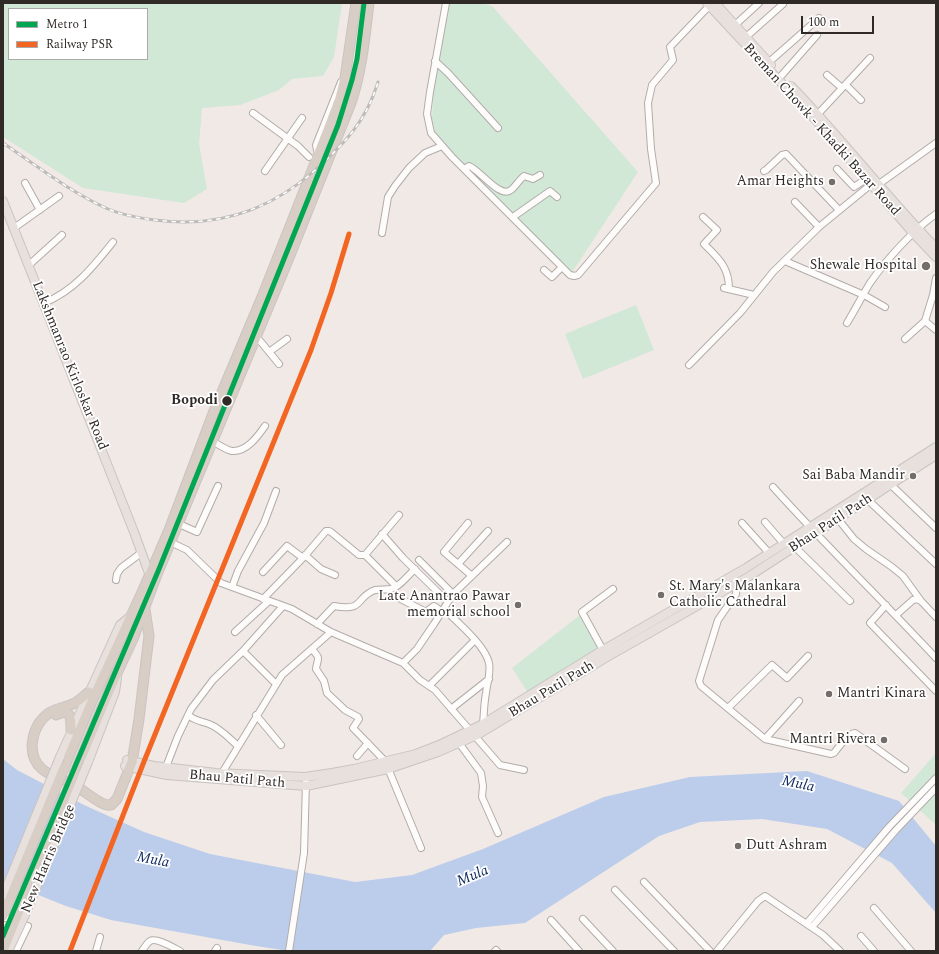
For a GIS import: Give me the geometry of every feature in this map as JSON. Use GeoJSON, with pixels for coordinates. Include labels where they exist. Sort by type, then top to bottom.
{"type":"FeatureCollection","features":[{"type":"Feature","properties":{"kind":"highway"},"geometry":{"type":"LineString","coordinates":[[3,916],[87,711],[130,617],[153,577],[168,541],[214,411],[281,250],[310,175],[314,155],[340,98],[345,78],[356,3]]}},
{"type":"Feature","properties":{"kind":"highway"},"geometry":{"type":"LineString","coordinates":[[168,541],[179,524],[355,90],[360,68],[369,3]]}},
{"type":"Feature","properties":{"kind":"highway"},"geometry":{"type":"LineString","coordinates":[[310,175],[320,179]]}},
{"type":"Feature","properties":{"kind":"highway"},"geometry":{"type":"LineString","coordinates":[[5,950],[76,772],[133,639],[145,608],[153,577]]}},
{"type":"Feature","properties":{"kind":"highway"},"geometry":{"type":"LineString","coordinates":[[89,692],[76,702],[50,712],[42,720],[36,729],[33,738],[32,751],[36,763],[48,773],[75,786],[108,806],[115,801],[129,761],[139,719],[149,636],[145,608]]}},
{"type":"Feature","properties":{"kind":"highway"},"geometry":{"type":"LineString","coordinates":[[133,639],[140,640],[148,650]]}},
{"type":"Feature","properties":{"kind":"highway"},"geometry":{"type":"LineString","coordinates":[[71,730],[70,717],[68,713],[64,712],[53,717],[38,736],[37,747],[41,760],[47,766],[83,784],[109,800],[112,797],[129,761]]}},
{"type":"Feature","properties":{"kind":"main road","name":"Breman Chowk - Khadki Bazar Road"},"geometry":{"type":"LineString","coordinates":[[711,4],[735,25],[768,63],[773,71],[781,76],[818,114],[936,257]]}},
{"type":"Feature","properties":{"kind":"main road","name":"Breman Chowk - Khadki Bazar Road"},"geometry":{"type":"LineString","coordinates":[[711,4],[873,182]]}},
{"type":"Feature","properties":{"kind":"main road","name":"Lakshmanrao Kirloskar Road"},"geometry":{"type":"LineString","coordinates":[[3,201],[141,552],[153,577]]}},
{"type":"Feature","properties":{"kind":"main road","name":"Breman Chowk - Khadki Bazar Road"},"geometry":{"type":"LineString","coordinates":[[915,231],[936,248]]}},
{"type":"Feature","properties":{"kind":"main road","name":"Bhau Patil Path"},"geometry":{"type":"LineString","coordinates":[[129,761],[167,775],[306,786],[432,755],[459,743],[483,724],[735,579],[795,547],[812,531],[888,481],[932,457],[936,447]]}},
{"type":"Feature","properties":{"kind":"main road","name":"Bhau Patil Path"},"geometry":{"type":"LineString","coordinates":[[735,579],[784,544],[838,519],[868,500],[888,481]]}},
{"type":"Feature","properties":{"kind":"main road"},"geometry":{"type":"LineString","coordinates":[[71,730],[120,625],[130,617]]}},
{"type":"Feature","properties":{"kind":"main road","name":"Bhau Patil Path"},"geometry":{"type":"LineString","coordinates":[[129,761],[166,767],[222,773],[305,777],[387,765],[472,733],[605,653]]}},
{"type":"Feature","properties":{"kind":"main road","name":"New Harris Bridge"},"geometry":{"type":"LineString","coordinates":[[5,950],[27,910],[88,762],[115,692],[117,675]]}},
{"type":"Feature","properties":{"kind":"main road","name":"New Harris Bridge"},"geometry":{"type":"LineString","coordinates":[[3,896],[71,730]]}},
{"type":"Feature","properties":{"kind":"street"},"geometry":{"type":"LineString","coordinates":[[446,3],[427,114],[430,133],[464,169],[572,276],[578,275],[656,183],[647,113],[650,89],[673,60],[670,48],[711,4]]}},
{"type":"Feature","properties":{"kind":"street"},"geometry":{"type":"LineString","coordinates":[[735,25],[759,3]]}},
{"type":"Feature","properties":{"kind":"street"},"geometry":{"type":"LineString","coordinates":[[746,37],[783,4]]}},
{"type":"Feature","properties":{"kind":"street"},"geometry":{"type":"LineString","coordinates":[[768,63],[819,18]]}},
{"type":"Feature","properties":{"kind":"street"},"geometry":{"type":"LineString","coordinates":[[781,76],[817,35]]}},
{"type":"Feature","properties":{"kind":"street"},"geometry":{"type":"LineString","coordinates":[[818,114],[870,58]]}},
{"type":"Feature","properties":{"kind":"street"},"geometry":{"type":"LineString","coordinates":[[435,62],[448,73],[498,128]]}},
{"type":"Feature","properties":{"kind":"street"},"geometry":{"type":"LineString","coordinates":[[827,75],[844,86],[861,100]]}},
{"type":"Feature","properties":{"kind":"street"},"geometry":{"type":"LineString","coordinates":[[253,113],[287,139],[314,155]]}},
{"type":"Feature","properties":{"kind":"street"},"geometry":{"type":"LineString","coordinates":[[265,171],[302,118]]}},
{"type":"Feature","properties":{"kind":"street"},"geometry":{"type":"LineString","coordinates":[[689,365],[740,313],[773,272],[819,227],[873,182],[936,143]]}},
{"type":"Feature","properties":{"kind":"street"},"geometry":{"type":"LineString","coordinates":[[382,233],[388,197],[395,186],[425,153],[442,146]]}},
{"type":"Feature","properties":{"kind":"street"},"geometry":{"type":"LineString","coordinates":[[764,171],[782,155],[786,154],[839,210]]}},
{"type":"Feature","properties":{"kind":"street"},"geometry":{"type":"LineString","coordinates":[[464,169],[469,166],[474,168],[491,185],[507,192],[511,190],[523,177],[526,176],[533,179],[540,175]]}},
{"type":"Feature","properties":{"kind":"street"},"geometry":{"type":"LineString","coordinates":[[837,169],[854,187],[873,182]]}},
{"type":"Feature","properties":{"kind":"street"},"geometry":{"type":"LineString","coordinates":[[25,184],[40,210]]}},
{"type":"Feature","properties":{"kind":"street"},"geometry":{"type":"LineString","coordinates":[[513,217],[550,191],[557,197]]}},
{"type":"Feature","properties":{"kind":"street"},"geometry":{"type":"LineString","coordinates":[[14,228],[60,196]]}},
{"type":"Feature","properties":{"kind":"street"},"geometry":{"type":"LineString","coordinates":[[795,202],[819,227]]}},
{"type":"Feature","properties":{"kind":"street"},"geometry":{"type":"LineString","coordinates":[[848,323],[870,283],[882,268],[915,231],[936,214]]}},
{"type":"Feature","properties":{"kind":"street"},"geometry":{"type":"LineString","coordinates":[[703,217],[717,230],[704,244],[726,269],[729,280],[727,288],[754,295]]}},
{"type":"Feature","properties":{"kind":"street"},"geometry":{"type":"LineString","coordinates":[[29,265],[62,235]]}},
{"type":"Feature","properties":{"kind":"street"},"geometry":{"type":"LineString","coordinates":[[44,303],[73,287],[113,242]]}},
{"type":"Feature","properties":{"kind":"street"},"geometry":{"type":"LineString","coordinates":[[785,261],[864,295],[885,308]]}},
{"type":"Feature","properties":{"kind":"street"},"geometry":{"type":"LineString","coordinates":[[544,270],[552,277],[562,267]]}},
{"type":"Feature","properties":{"kind":"street"},"geometry":{"type":"LineString","coordinates":[[905,338],[925,321],[931,304],[936,278]]}},
{"type":"Feature","properties":{"kind":"street"},"geometry":{"type":"LineString","coordinates":[[931,304],[936,308]]}},
{"type":"Feature","properties":{"kind":"street"},"geometry":{"type":"LineString","coordinates":[[925,321],[936,330]]}},
{"type":"Feature","properties":{"kind":"street"},"geometry":{"type":"LineString","coordinates":[[256,336],[279,364]]}},
{"type":"Feature","properties":{"kind":"street"},"geometry":{"type":"LineString","coordinates":[[269,352],[286,339]]}},
{"type":"Feature","properties":{"kind":"street"},"geometry":{"type":"LineString","coordinates":[[212,441],[231,451],[236,451],[256,439],[265,426]]}},
{"type":"Feature","properties":{"kind":"street"},"geometry":{"type":"LineString","coordinates":[[888,481],[936,528]]}},
{"type":"Feature","properties":{"kind":"street"},"geometry":{"type":"LineString","coordinates":[[179,524],[197,532],[218,486]]}},
{"type":"Feature","properties":{"kind":"street"},"geometry":{"type":"LineString","coordinates":[[773,487],[812,531],[896,615],[936,658]]}},
{"type":"Feature","properties":{"kind":"street"},"geometry":{"type":"LineString","coordinates":[[232,587],[238,571],[264,523],[276,491]]}},
{"type":"Feature","properties":{"kind":"street"},"geometry":{"type":"LineString","coordinates":[[868,500],[936,564]]}},
{"type":"Feature","properties":{"kind":"street"},"geometry":{"type":"LineString","coordinates":[[236,632],[327,530],[359,555],[364,554],[399,515]]}},
{"type":"Feature","properties":{"kind":"street"},"geometry":{"type":"LineString","coordinates":[[838,519],[854,539],[903,576],[921,601],[936,617]]}},
{"type":"Feature","properties":{"kind":"street"},"geometry":{"type":"LineString","coordinates":[[765,522],[784,544]]}},
{"type":"Feature","properties":{"kind":"street"},"geometry":{"type":"LineString","coordinates":[[468,523],[444,552],[472,576]]}},
{"type":"Feature","properties":{"kind":"street"},"geometry":{"type":"LineString","coordinates":[[742,523],[770,553]]}},
{"type":"Feature","properties":{"kind":"street"},"geometry":{"type":"LineString","coordinates":[[458,564],[488,531]]}},
{"type":"Feature","properties":{"kind":"street"},"geometry":{"type":"LineString","coordinates":[[382,534],[448,602]]}},
{"type":"Feature","properties":{"kind":"street"},"geometry":{"type":"LineString","coordinates":[[168,541],[187,550],[218,580],[232,587],[292,609],[330,632],[403,663],[420,680],[435,690],[500,766],[524,770]]}},
{"type":"Feature","properties":{"kind":"street"},"geometry":{"type":"LineString","coordinates":[[403,663],[417,649],[453,594],[508,542]]}},
{"type":"Feature","properties":{"kind":"street"},"geometry":{"type":"LineString","coordinates":[[263,572],[287,546],[322,569],[335,575]]}},
{"type":"Feature","properties":{"kind":"street"},"geometry":{"type":"LineString","coordinates":[[795,547],[850,601]]}},
{"type":"Feature","properties":{"kind":"street"},"geometry":{"type":"LineString","coordinates":[[116,580],[117,574],[121,568],[141,552]]}},
{"type":"Feature","properties":{"kind":"street"},"geometry":{"type":"LineString","coordinates":[[364,554],[396,586]]}},
{"type":"Feature","properties":{"kind":"street"},"geometry":{"type":"LineString","coordinates":[[419,560],[453,594]]}},
{"type":"Feature","properties":{"kind":"street"},"geometry":{"type":"LineString","coordinates":[[317,624],[334,606],[345,608],[355,607],[374,590],[392,589],[415,569]]}},
{"type":"Feature","properties":{"kind":"street"},"geometry":{"type":"LineString","coordinates":[[735,579],[736,594],[718,620],[699,682],[700,686],[765,738],[831,754],[834,753],[848,736],[855,733],[905,769]]}},
{"type":"Feature","properties":{"kind":"street"},"geometry":{"type":"LineString","coordinates":[[605,653],[582,612],[612,589]]}},
{"type":"Feature","properties":{"kind":"street"},"geometry":{"type":"LineString","coordinates":[[395,596],[426,612],[434,606],[443,610],[475,640],[485,654],[489,663],[489,679],[485,695],[483,724]]}},
{"type":"Feature","properties":{"kind":"street"},"geometry":{"type":"LineString","coordinates":[[896,615],[913,600],[917,599],[921,601]]}},
{"type":"Feature","properties":{"kind":"street"},"geometry":{"type":"LineString","coordinates":[[886,605],[870,623],[936,691]]}},
{"type":"Feature","properties":{"kind":"street"},"geometry":{"type":"LineString","coordinates":[[166,767],[188,715],[212,680],[243,651],[282,606]]}},
{"type":"Feature","properties":{"kind":"street"},"geometry":{"type":"LineString","coordinates":[[222,773],[275,683],[282,674],[330,632]]}},
{"type":"Feature","properties":{"kind":"street"},"geometry":{"type":"LineString","coordinates":[[429,686],[475,640]]}},
{"type":"Feature","properties":{"kind":"street"},"geometry":{"type":"LineString","coordinates":[[312,649],[319,659],[316,669],[324,681],[327,693],[345,710],[358,717],[359,720],[353,728],[387,765],[421,848]]}},
{"type":"Feature","properties":{"kind":"street"},"geometry":{"type":"LineString","coordinates":[[243,651],[275,683]]}},
{"type":"Feature","properties":{"kind":"street"},"geometry":{"type":"LineString","coordinates":[[728,708],[772,665],[787,678],[808,656]]}},
{"type":"Feature","properties":{"kind":"street"},"geometry":{"type":"LineString","coordinates":[[451,709],[489,679]]}},
{"type":"Feature","properties":{"kind":"street"},"geometry":{"type":"LineString","coordinates":[[765,738],[800,701]]}},
{"type":"Feature","properties":{"kind":"street"},"geometry":{"type":"LineString","coordinates":[[188,715],[218,729],[238,746]]}},
{"type":"Feature","properties":{"kind":"street"},"geometry":{"type":"LineString","coordinates":[[256,715],[281,745]]}},
{"type":"Feature","properties":{"kind":"street"},"geometry":{"type":"LineString","coordinates":[[357,756],[368,743]]}},
{"type":"Feature","properties":{"kind":"street"},"geometry":{"type":"LineString","coordinates":[[459,743],[481,773],[483,786],[482,797],[498,833]]}},
{"type":"Feature","properties":{"kind":"street"},"geometry":{"type":"LineString","coordinates":[[289,951],[304,853],[305,777]]}},
{"type":"Feature","properties":{"kind":"street"},"geometry":{"type":"LineString","coordinates":[[814,920],[889,827],[936,778]]}},
{"type":"Feature","properties":{"kind":"street"},"geometry":{"type":"LineString","coordinates":[[809,925],[936,788]]}},
{"type":"Feature","properties":{"kind":"street"},"geometry":{"type":"LineString","coordinates":[[644,882],[710,951]]}},
{"type":"Feature","properties":{"kind":"street"},"geometry":{"type":"LineString","coordinates":[[615,890],[674,951]]}},
{"type":"Feature","properties":{"kind":"street"},"geometry":{"type":"LineString","coordinates":[[717,951],[758,901],[765,896],[831,941],[840,951]]}},
{"type":"Feature","properties":{"kind":"street"},"geometry":{"type":"LineString","coordinates":[[874,908],[911,951]]}},
{"type":"Feature","properties":{"kind":"street"},"geometry":{"type":"LineString","coordinates":[[3,916],[28,926],[16,951]]}},
{"type":"Feature","properties":{"kind":"street"},"geometry":{"type":"LineString","coordinates":[[583,919],[613,951]]}},
{"type":"Feature","properties":{"kind":"street"},"geometry":{"type":"LineString","coordinates":[[551,920],[579,951]]}},
{"type":"Feature","properties":{"kind":"street"},"geometry":{"type":"LineString","coordinates":[[861,936],[874,951]]}},
{"type":"Feature","properties":{"kind":"street"},"geometry":{"type":"LineString","coordinates":[[96,951],[100,937]]}},
{"type":"Feature","properties":{"kind":"street"},"geometry":{"type":"LineString","coordinates":[[142,951],[149,942],[156,940],[180,951]]}},
{"type":"Feature","properties":{"kind":"green space"},"geometry":{"type":"Polygon","coordinates":[[[3,3],[342,3],[334,57],[323,76],[292,79],[279,90],[240,105],[202,108],[199,144],[207,189],[184,203],[83,188],[3,137],[3,3]]]}},
{"type":"Feature","properties":{"kind":"green space"},"geometry":{"type":"Polygon","coordinates":[[[449,3],[480,3],[492,6],[638,172],[571,274],[439,149],[432,120],[434,67],[449,3]]]}},
{"type":"Feature","properties":{"kind":"green space"},"geometry":{"type":"Polygon","coordinates":[[[636,305],[654,350],[583,379],[565,334],[636,305]]]}},
{"type":"Feature","properties":{"kind":"green space"},"geometry":{"type":"Polygon","coordinates":[[[580,615],[600,649],[528,693],[512,668],[580,615]]]}},
{"type":"Feature","properties":{"kind":"green space"},"geometry":{"type":"Polygon","coordinates":[[[936,753],[936,825],[901,793],[936,753]]]}},
{"type":"Feature","properties":{"kind":"water","name":"Mula"},"geometry":{"type":"Polygon","coordinates":[[[3,759],[17,770],[84,805],[144,832],[210,854],[355,882],[412,875],[483,849],[604,797],[690,777],[807,771],[899,801],[936,846],[936,913],[892,863],[827,829],[762,819],[700,822],[659,836],[525,923],[476,928],[444,935],[430,951],[289,951],[256,946],[111,920],[66,906],[3,881],[3,759]]]}},
{"type":"Feature","properties":{"kind":"railway"},"geometry":{"type":"LineString","coordinates":[[3,143],[67,187],[113,211],[125,215],[177,222],[220,219],[240,214],[279,197],[314,171],[344,142],[353,131],[367,109],[378,82]]}},
{"type":"Feature","properties":{"kind":"metro line","name":"1"},"geometry":{"type":"LineString","coordinates":[[3,936],[159,569],[338,125],[357,59],[364,3]]}},
{"type":"Feature","properties":{"kind":"rail line","name":"PSR"},"geometry":{"type":"LineString","coordinates":[[70,951],[145,759],[311,350],[331,293],[349,234]]}},
{"type":"Feature","properties":{"kind":"place","name":"Amar Heights"},"geometry":{"type":"Point","coordinates":[832,182]}},
{"type":"Feature","properties":{"kind":"place","name":"Shewale Hospital"},"geometry":{"type":"Point","coordinates":[926,266]}},
{"type":"Feature","properties":{"kind":"place","name":"Bopodi"},"geometry":{"type":"Point","coordinates":[227,401]}},
{"type":"Feature","properties":{"kind":"place","name":"Sai Baba Mandir"},"geometry":{"type":"Point","coordinates":[913,476]}},
{"type":"Feature","properties":{"kind":"place","name":"St. Mary's Malankara Catholic Cathedral"},"geometry":{"type":"Point","coordinates":[661,595]}},
{"type":"Feature","properties":{"kind":"place","name":"Late Anantrao Pawar memorial school"},"geometry":{"type":"Point","coordinates":[518,605]}},
{"type":"Feature","properties":{"kind":"place","name":"Mantri Kinara"},"geometry":{"type":"Point","coordinates":[829,694]}},
{"type":"Feature","properties":{"kind":"place","name":"Mantri Rivera"},"geometry":{"type":"Point","coordinates":[884,740]}},
{"type":"Feature","properties":{"kind":"place","name":"Dutt Ashram"},"geometry":{"type":"Point","coordinates":[738,846]}}]}
